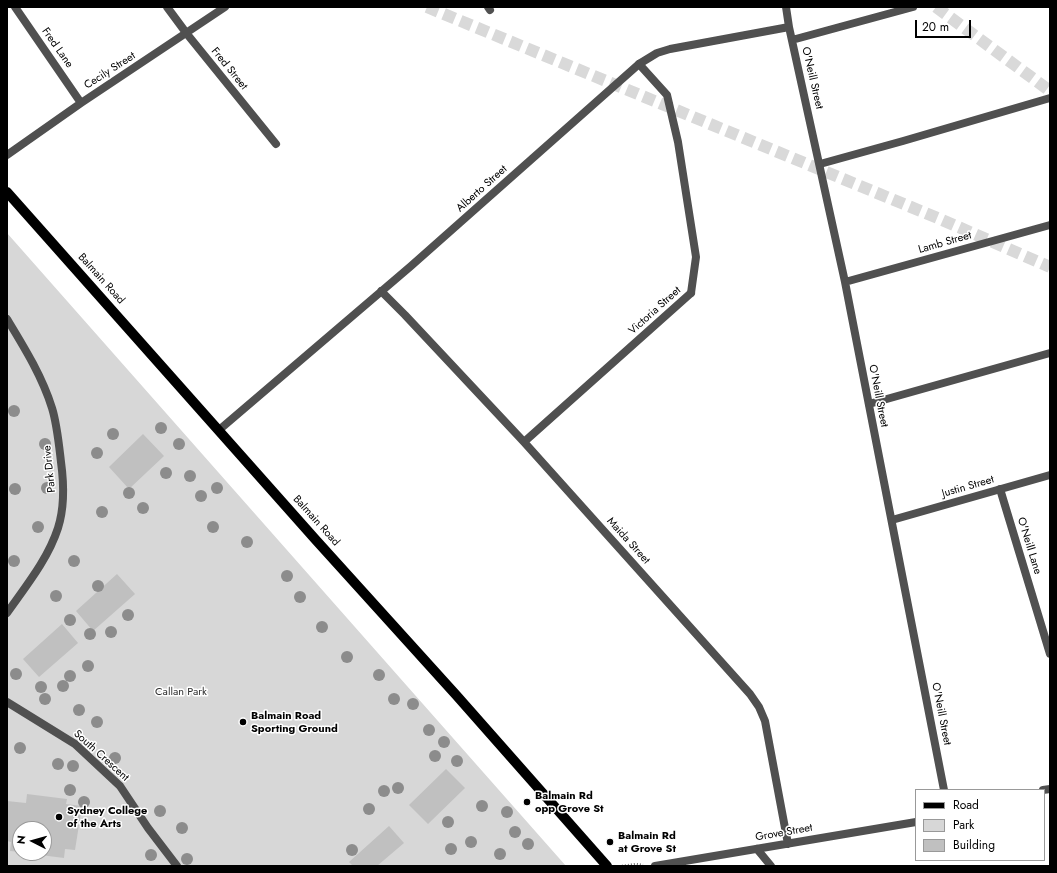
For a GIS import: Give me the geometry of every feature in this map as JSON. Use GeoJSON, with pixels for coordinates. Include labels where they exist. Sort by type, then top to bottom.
{"type":"FeatureCollection","features":[{"type":"Feature","properties":{"kind":"main road","name":"Balmain Road"},"geometry":{"type":"LineString","coordinates":[[7,192],[607,866]]}},
{"type":"Feature","properties":{"kind":"street","name":"Fred Lane"},"geometry":{"type":"LineString","coordinates":[[15,7],[82,102]]}},
{"type":"Feature","properties":{"kind":"street","name":"Fred Street"},"geometry":{"type":"LineString","coordinates":[[167,7],[276,144]]}},
{"type":"Feature","properties":{"kind":"street","name":"Cecily Street"},"geometry":{"type":"LineString","coordinates":[[7,155],[82,102],[187,34],[225,7]]}},
{"type":"Feature","properties":{"kind":"street","name":"O'Neill Street"},"geometry":{"type":"LineString","coordinates":[[786,7],[789,27],[845,282],[944,789]]}},
{"type":"Feature","properties":{"kind":"street"},"geometry":{"type":"LineString","coordinates":[[792,40],[914,7]]}},
{"type":"Feature","properties":{"kind":"street","name":"Alberto Street"},"geometry":{"type":"LineString","coordinates":[[219,430],[411,266],[639,64],[657,53],[670,49],[789,27]]}},
{"type":"Feature","properties":{"kind":"street","name":"Victoria Street"},"geometry":{"type":"LineString","coordinates":[[524,442],[691,293],[696,257],[678,142],[667,95],[639,64]]}},
{"type":"Feature","properties":{"kind":"street"},"geometry":{"type":"LineString","coordinates":[[820,164],[1050,98]]}},
{"type":"Feature","properties":{"kind":"street","name":"Lamb Street"},"geometry":{"type":"LineString","coordinates":[[845,282],[1050,225]]}},
{"type":"Feature","properties":{"kind":"street","name":"Maida Street"},"geometry":{"type":"LineString","coordinates":[[381,291],[524,442],[750,694],[759,707],[765,721],[788,844]]}},
{"type":"Feature","properties":{"kind":"street","name":"Park Drive"},"geometry":{"type":"LineString","coordinates":[[7,319],[39,376],[52,409],[60,454],[64,493],[58,527],[51,546],[34,575],[7,613]]}},
{"type":"Feature","properties":{"kind":"street"},"geometry":{"type":"LineString","coordinates":[[869,404],[1050,353]]}},
{"type":"Feature","properties":{"kind":"street","name":"Justin Street"},"geometry":{"type":"LineString","coordinates":[[892,520],[1050,475]]}},
{"type":"Feature","properties":{"kind":"street","name":"O'Neill Lane"},"geometry":{"type":"LineString","coordinates":[[1000,489],[1049,650]]}},
{"type":"Feature","properties":{"kind":"street","name":"South Crescent"},"geometry":{"type":"LineString","coordinates":[[7,702],[75,744],[120,786],[148,828],[177,866]]}},
{"type":"Feature","properties":{"kind":"street","name":"Grove Street"},"geometry":{"type":"LineString","coordinates":[[655,866],[915,822]]}},
{"type":"Feature","properties":{"kind":"street"},"geometry":{"type":"LineString","coordinates":[[757,849],[771,866]]}},
{"type":"Feature","properties":{"kind":"path"},"geometry":{"type":"LineString","coordinates":[[622,866],[636,864],[646,866]]}},
{"type":"Feature","properties":{"kind":"green space","name":"Callan Park"},"geometry":{"type":"Polygon","coordinates":[[[7,233],[566,866],[7,866],[7,233]]]}},
{"type":"Feature","properties":{"kind":"building"},"geometry":{"type":"Polygon","coordinates":[[[143,434],[164,456],[129,489],[109,467],[143,434]]]}},
{"type":"Feature","properties":{"kind":"building"},"geometry":{"type":"Polygon","coordinates":[[[117,574],[135,594],[93,631],[76,611],[117,574]]]}},
{"type":"Feature","properties":{"kind":"building"},"geometry":{"type":"Polygon","coordinates":[[[62,624],[78,643],[39,677],[23,659],[62,624]]]}},
{"type":"Feature","properties":{"kind":"building"},"geometry":{"type":"Polygon","coordinates":[[[446,769],[465,788],[428,824],[409,805],[446,769]]]}},
{"type":"Feature","properties":{"kind":"building"},"geometry":{"type":"Polygon","coordinates":[[[27,794],[67,799],[66,804],[82,806],[75,850],[65,849],[64,858],[52,856],[52,821],[12,821],[12,851],[10,851],[11,842],[7,841],[7,801],[26,803],[27,794]]]}},
{"type":"Feature","properties":{"kind":"building"},"geometry":{"type":"Polygon","coordinates":[[[389,826],[404,843],[377,866],[353,866],[349,862],[389,826]]]}},
{"type":"Feature","properties":{"kind":"tunnel"},"geometry":{"type":"LineString","coordinates":[[427,7],[940,219],[1050,267]]}},
{"type":"Feature","properties":{"kind":"tunnel"},"geometry":{"type":"LineString","coordinates":[[936,7],[1050,91]]}},
{"type":"Feature","properties":{"kind":"place","name":"Balmain Road Sporting Ground"},"geometry":{"type":"Point","coordinates":[243,722]}},
{"type":"Feature","properties":{"kind":"place","name":"Balmain Rd opp Grove St"},"geometry":{"type":"Point","coordinates":[527,802]}},
{"type":"Feature","properties":{"kind":"place","name":"Sydney College of the Arts"},"geometry":{"type":"Point","coordinates":[59,817]}},
{"type":"Feature","properties":{"kind":"place","name":"Balmain Rd at Grove St"},"geometry":{"type":"Point","coordinates":[610,842]}}]}
